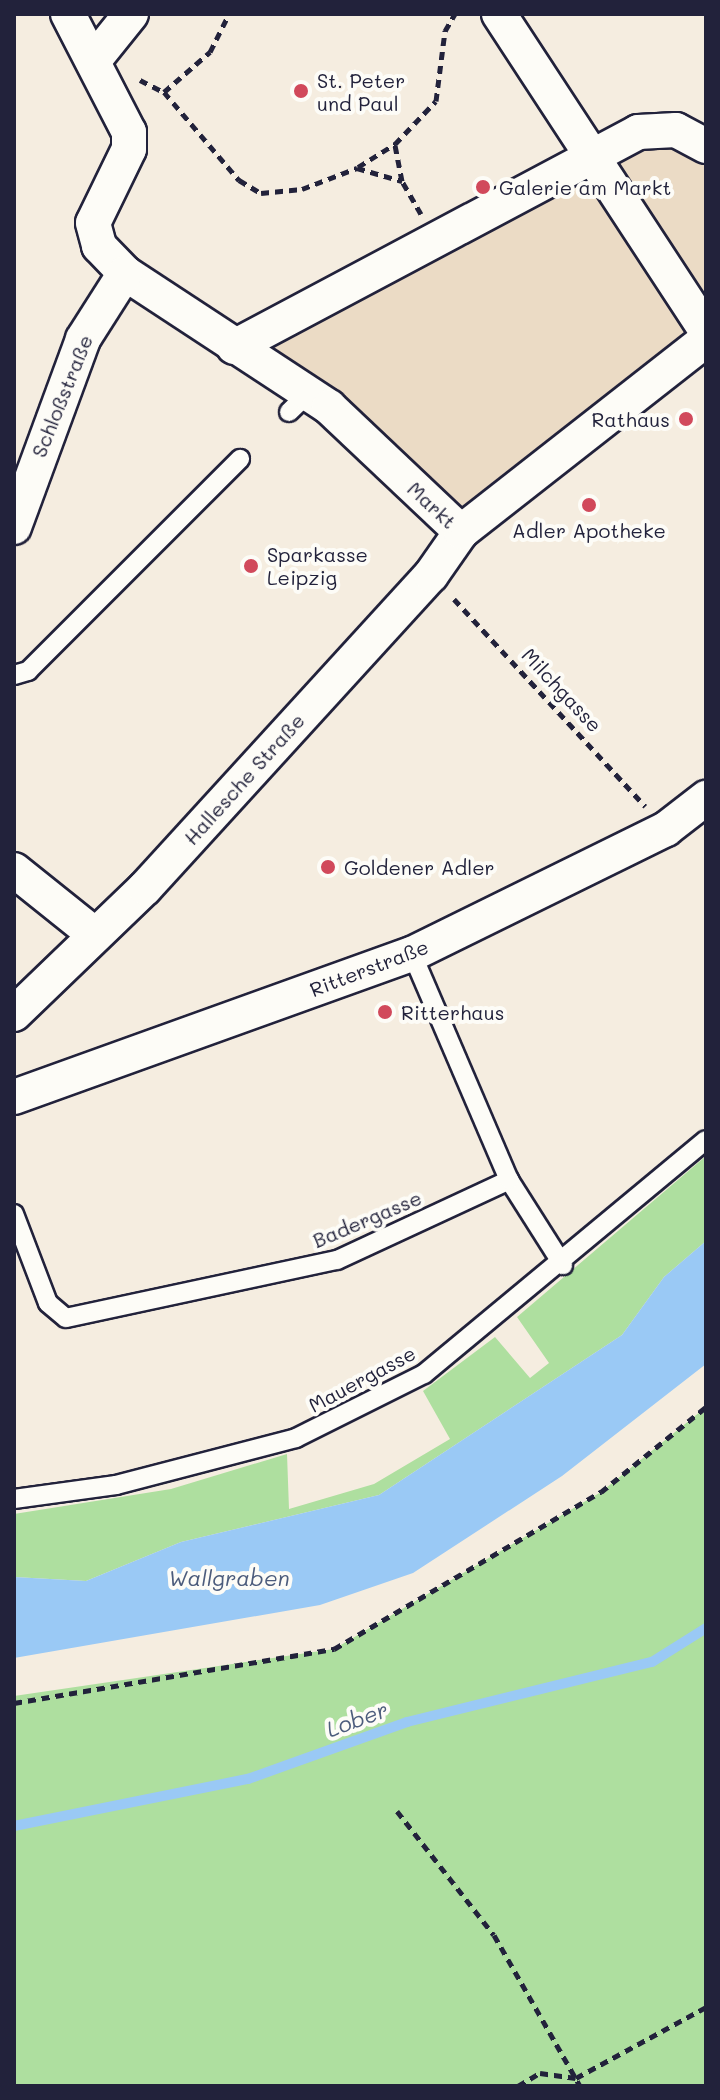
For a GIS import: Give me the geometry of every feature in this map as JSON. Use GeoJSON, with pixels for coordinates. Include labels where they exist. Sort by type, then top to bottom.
{"type":"FeatureCollection","features":[{"type":"Feature","properties":{"kind":"street","name":"Markt"},"geometry":{"type":"LineString","coordinates":[[68,14],[129,132],[129,149],[93,223],[99,246],[125,273],[234,347],[461,532],[706,340]]}},
{"type":"Feature","properties":{"kind":"street"},"geometry":{"type":"LineString","coordinates":[[94,60],[131,14]]}},
{"type":"Feature","properties":{"kind":"street"},"geometry":{"type":"LineString","coordinates":[[499,14],[587,158],[706,330]]}},
{"type":"Feature","properties":{"kind":"street"},"geometry":{"type":"LineString","coordinates":[[234,347],[638,132],[676,130],[706,146]]}},
{"type":"Feature","properties":{"kind":"street","name":"Schloßstraße"},"geometry":{"type":"LineString","coordinates":[[14,527],[83,339],[125,273]]}},
{"type":"Feature","properties":{"kind":"street","name":"Hallesche Straße"},"geometry":{"type":"LineString","coordinates":[[14,1014],[95,935],[431,575],[461,532]]}},
{"type":"Feature","properties":{"kind":"street","name":"Ritterstraße"},"geometry":{"type":"LineString","coordinates":[[14,1097],[412,954],[666,829],[706,798]]}},
{"type":"Feature","properties":{"kind":"street"},"geometry":{"type":"LineString","coordinates":[[14,870],[95,935]]}},
{"type":"Feature","properties":{"kind":"lane"},"geometry":{"type":"LineString","coordinates":[[14,675],[28,671],[240,459]]}},
{"type":"Feature","properties":{"kind":"lane"},"geometry":{"type":"LineString","coordinates":[[412,954],[509,1180],[563,1265]]}},
{"type":"Feature","properties":{"kind":"lane","name":"Mauergasse"},"geometry":{"type":"LineString","coordinates":[[14,1499],[116,1485],[296,1438],[424,1374],[563,1265],[706,1140]]}},
{"type":"Feature","properties":{"kind":"lane","name":"Badergasse"},"geometry":{"type":"LineString","coordinates":[[14,1214],[48,1303],[66,1318],[337,1260],[509,1180]]}},
{"type":"Feature","properties":{"kind":"path"},"geometry":{"type":"LineString","coordinates":[[164,92],[210,52],[229,14]]}},
{"type":"Feature","properties":{"kind":"path"},"geometry":{"type":"LineString","coordinates":[[94,60],[164,92],[239,180],[261,193],[302,189],[357,168],[395,144],[436,101],[445,31],[455,14]]}},
{"type":"Feature","properties":{"kind":"path"},"geometry":{"type":"LineString","coordinates":[[395,144],[402,181],[436,239]]}},
{"type":"Feature","properties":{"kind":"path"},"geometry":{"type":"LineString","coordinates":[[357,168],[402,181]]}},
{"type":"Feature","properties":{"kind":"path","name":"Milchgasse"},"geometry":{"type":"LineString","coordinates":[[431,575],[666,829]]}},
{"type":"Feature","properties":{"kind":"path"},"geometry":{"type":"LineString","coordinates":[[14,1703],[334,1649],[601,1492],[706,1407]]}},
{"type":"Feature","properties":{"kind":"path"},"geometry":{"type":"LineString","coordinates":[[397,1811],[494,1935],[580,2086]]}},
{"type":"Feature","properties":{"kind":"path"},"geometry":{"type":"LineString","coordinates":[[518,2086],[540,2073],[576,2078],[706,2007]]}},
{"type":"Feature","properties":{"kind":"shaded area"},"geometry":{"type":"Polygon","coordinates":[[[638,132],[706,146],[706,340],[461,532],[234,347],[638,132]]]}},
{"type":"Feature","properties":{"kind":"green space"},"geometry":{"type":"Polygon","coordinates":[[[706,1156],[706,1241],[664,1277],[622,1335],[379,1495],[181,1542],[86,1581],[14,1577],[14,1514],[171,1489],[287,1454],[289,1509],[374,1484],[450,1439],[423,1391],[495,1337],[530,1378],[549,1363],[517,1317],[706,1156]]]}},
{"type":"Feature","properties":{"kind":"green space"},"geometry":{"type":"Polygon","coordinates":[[[706,1407],[706,2086],[14,2086],[14,1696],[334,1649],[601,1492],[706,1407]]]}},
{"type":"Feature","properties":{"kind":"water","name":"Wallgraben"},"geometry":{"type":"Polygon","coordinates":[[[706,1241],[706,1364],[562,1476],[413,1573],[320,1605],[14,1658],[14,1577],[86,1581],[181,1542],[379,1495],[622,1335],[664,1277],[706,1241]]]}},
{"type":"Feature","properties":{"kind":"waterway","name":"Lober"},"geometry":{"type":"LineString","coordinates":[[14,1826],[248,1779],[407,1722],[652,1662],[706,1628]]}},
{"type":"Feature","properties":{"kind":"place","name":"St. Peter und Paul"},"geometry":{"type":"Point","coordinates":[301,91]}},
{"type":"Feature","properties":{"kind":"place","name":"Galerie am Markt"},"geometry":{"type":"Point","coordinates":[483,187]}},
{"type":"Feature","properties":{"kind":"place","name":"Rathaus"},"geometry":{"type":"Point","coordinates":[686,419]}},
{"type":"Feature","properties":{"kind":"place","name":"Adler Apotheke"},"geometry":{"type":"Point","coordinates":[589,505]}},
{"type":"Feature","properties":{"kind":"place","name":"Sparkasse Leipzig"},"geometry":{"type":"Point","coordinates":[251,566]}},
{"type":"Feature","properties":{"kind":"place","name":"Goldener Adler"},"geometry":{"type":"Point","coordinates":[328,867]}},
{"type":"Feature","properties":{"kind":"place","name":"Ritterhaus"},"geometry":{"type":"Point","coordinates":[385,1012]}}]}
